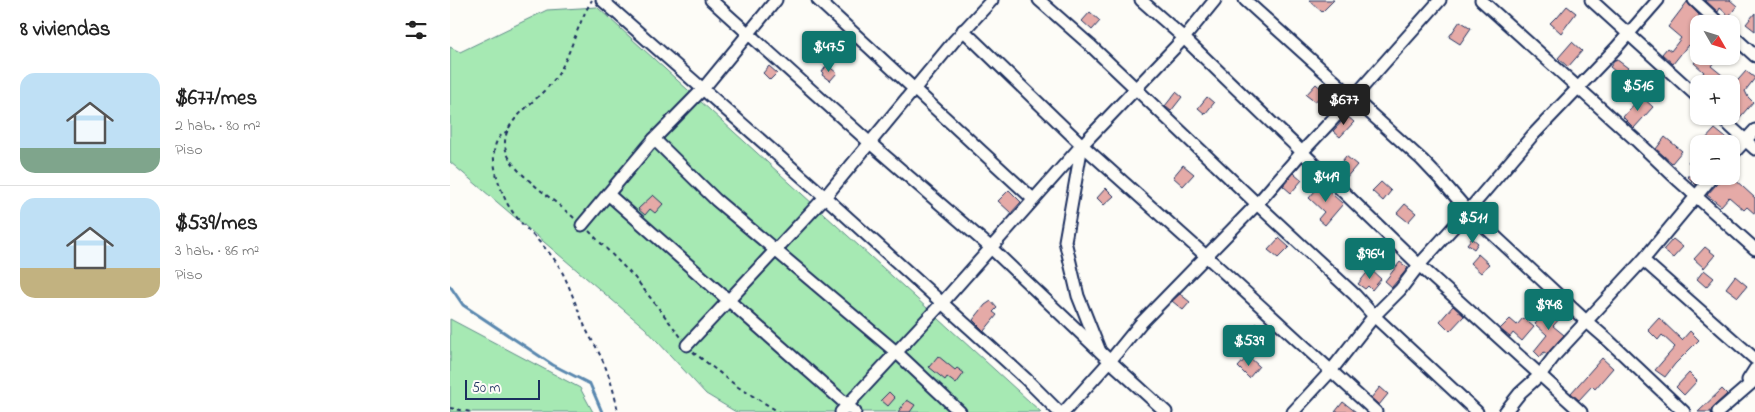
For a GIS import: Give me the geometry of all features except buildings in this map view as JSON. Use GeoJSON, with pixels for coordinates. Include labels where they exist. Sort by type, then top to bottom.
{"type":"FeatureCollection","features":[{"type":"Feature","properties":{"kind":"street"},"geometry":{"type":"LineString","coordinates":[[602,0],[942,303],[1026,379],[1059,412]]}},
{"type":"Feature","properties":{"kind":"street"},"geometry":{"type":"LineString","coordinates":[[711,0],[990,248],[1166,412]]}},
{"type":"Feature","properties":{"kind":"street"},"geometry":{"type":"LineString","coordinates":[[582,225],[654,139],[703,89],[776,0]]}},
{"type":"Feature","properties":{"kind":"street"},"geometry":{"type":"LineString","coordinates":[[818,0],[1033,199]]}},
{"type":"Feature","properties":{"kind":"street"},"geometry":{"type":"LineString","coordinates":[[686,345],[824,197],[963,30],[992,0]]}},
{"type":"Feature","properties":{"kind":"street"},"geometry":{"type":"LineString","coordinates":[[1039,0],[1064,21],[1477,412]]}},
{"type":"Feature","properties":{"kind":"street"},"geometry":{"type":"LineString","coordinates":[[1140,0],[1184,38],[1248,101],[1303,151],[1419,265],[1581,412]]}},
{"type":"Feature","properties":{"kind":"street"},"geometry":{"type":"LineString","coordinates":[[608,194],[848,410],[896,352],[1082,145],[1184,38],[1215,0]]}},
{"type":"Feature","properties":{"kind":"street"},"geometry":{"type":"LineString","coordinates":[[1245,0],[1422,160],[1468,212],[1684,412]]}},
{"type":"Feature","properties":{"kind":"street"},"geometry":{"type":"LineString","coordinates":[[1064,412],[1106,357],[1257,204],[1440,0]]}},
{"type":"Feature","properties":{"kind":"street"},"geometry":{"type":"LineString","coordinates":[[1481,0],[1755,249]]}},
{"type":"Feature","properties":{"kind":"street"},"geometry":{"type":"LineString","coordinates":[[1591,0],[1690,90]]}},
{"type":"Feature","properties":{"kind":"street"},"geometry":{"type":"LineString","coordinates":[[1293,412],[1330,372],[1374,316],[1400,290],[1419,265],[1468,212],[1532,136],[1658,0]]}},
{"type":"Feature","properties":{"kind":"street"},"geometry":{"type":"LineString","coordinates":[[1694,0],[1710,15]]}},
{"type":"Feature","properties":{"kind":"street"},"geometry":{"type":"LineString","coordinates":[[963,30],[1082,145],[1376,412]]}},
{"type":"Feature","properties":{"kind":"street"},"geometry":{"type":"LineString","coordinates":[[1740,42],[1755,56]]}},
{"type":"Feature","properties":{"kind":"street"},"geometry":{"type":"LineString","coordinates":[[1729,125],[1755,149]]}},
{"type":"Feature","properties":{"kind":"street"},"geometry":{"type":"LineString","coordinates":[[1740,146],[1755,130]]}},
{"type":"Feature","properties":{"kind":"street"},"geometry":{"type":"LineString","coordinates":[[654,139],[716,200],[896,352],[960,412]]}},
{"type":"Feature","properties":{"kind":"street"},"geometry":{"type":"LineString","coordinates":[[1082,145],[1065,241],[1078,296],[1106,357]]}},
{"type":"Feature","properties":{"kind":"street"},"geometry":{"type":"LineString","coordinates":[[1505,412],[1520,393],[1540,375],[1556,354],[1643,260],[1705,185]]}},
{"type":"Feature","properties":{"kind":"street"},"geometry":{"type":"LineString","coordinates":[[1643,260],[1755,359]]}},
{"type":"Feature","properties":{"kind":"street"},"geometry":{"type":"LineString","coordinates":[[1718,412],[1752,382],[1748,380],[1755,369]]}},
{"type":"Feature","properties":{"kind":"path"},"geometry":{"type":"LineString","coordinates":[[592,0],[582,17],[567,57],[556,77],[542,94],[516,119],[508,131],[505,148],[508,157],[518,171],[582,225],[635,278],[686,345],[738,388],[779,412]]}},
{"type":"Feature","properties":{"kind":"path"},"geometry":{"type":"LineString","coordinates":[[508,131],[503,134],[493,148],[494,165],[508,203],[559,266],[587,332],[606,366],[618,412]]}},
{"type":"Feature","properties":{"kind":"path"},"geometry":{"type":"LineString","coordinates":[[450,408],[471,412]]}},
{"type":"Feature","properties":{"kind":"green space"},"geometry":{"type":"Polygon","coordinates":[[[597,7],[1041,412],[736,412],[706,394],[645,328],[450,162],[450,47],[460,52],[547,10],[597,7]]]}},
{"type":"Feature","properties":{"kind":"green space"},"geometry":{"type":"Polygon","coordinates":[[[450,319],[580,388],[593,412],[450,412],[450,319]]]}},
{"type":"Feature","properties":{"kind":"waterway"},"geometry":{"type":"LineString","coordinates":[[450,286],[463,305],[553,365],[590,384],[602,412]]}}]}
